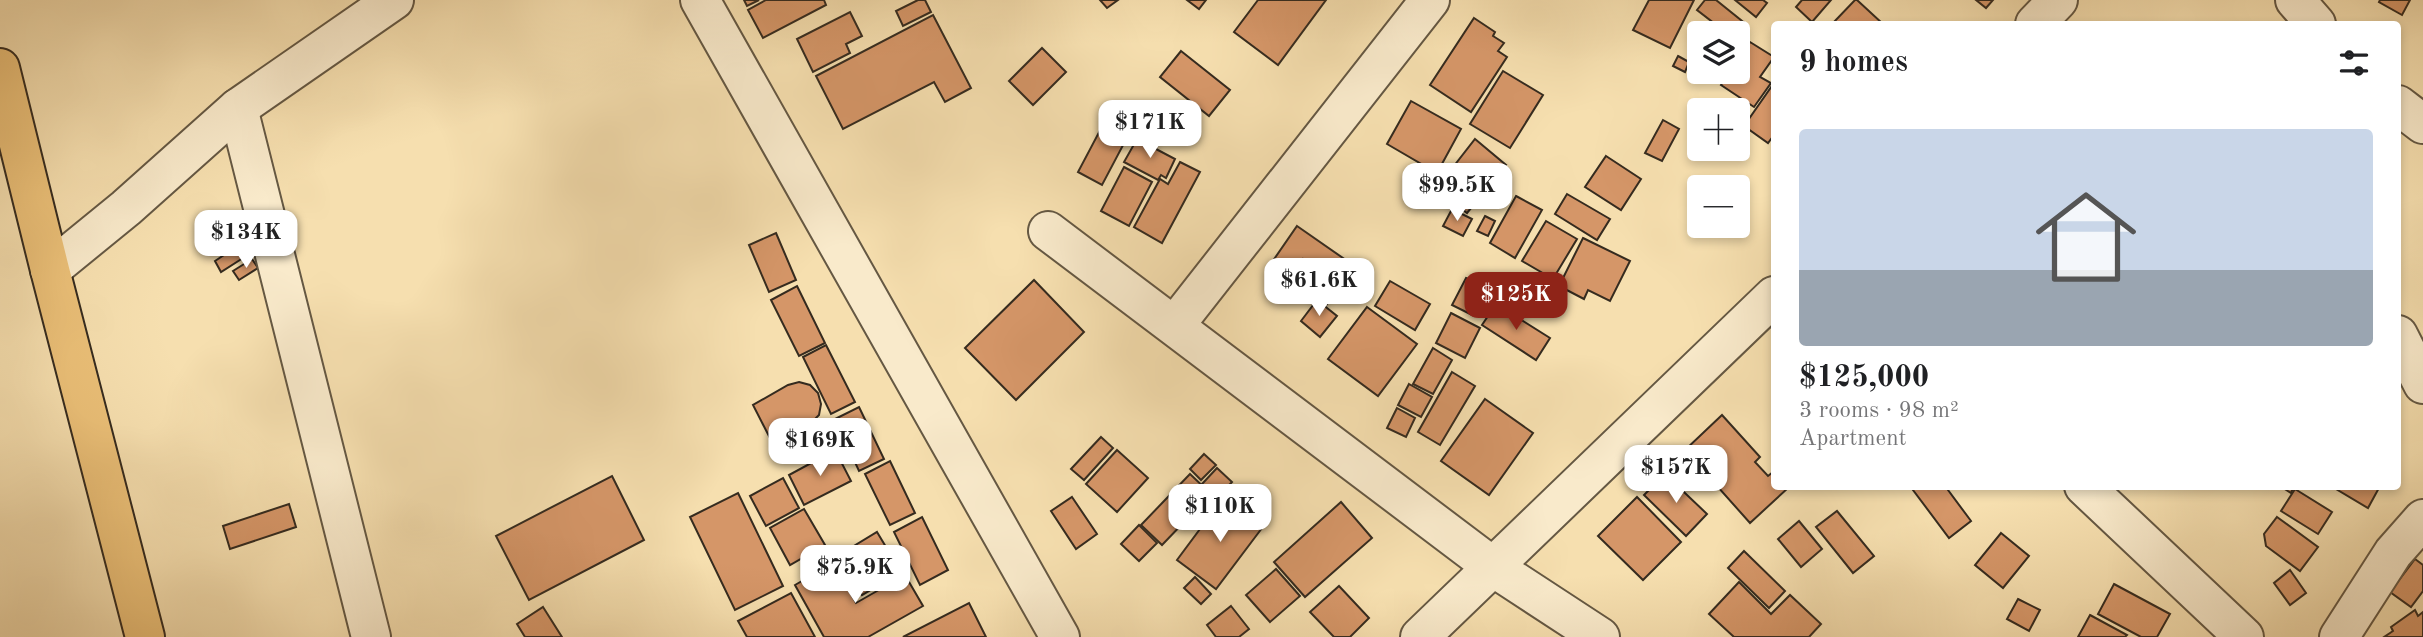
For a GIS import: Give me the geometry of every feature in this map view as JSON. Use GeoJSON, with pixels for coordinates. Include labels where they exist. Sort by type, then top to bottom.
{"type":"FeatureCollection","features":[{"type":"Feature","properties":{"kind":"main road"},"geometry":{"type":"LineString","coordinates":[[0,68],[145,637]]}},
{"type":"Feature","properties":{"kind":"street"},"geometry":{"type":"LineString","coordinates":[[50,271],[126,208],[238,108],[394,0]]}},
{"type":"Feature","properties":{"kind":"street"},"geometry":{"type":"LineString","coordinates":[[699,0],[1060,637]]}},
{"type":"Feature","properties":{"kind":"street"},"geometry":{"type":"LineString","coordinates":[[1175,325],[1430,0]]}},
{"type":"Feature","properties":{"kind":"street"},"geometry":{"type":"LineString","coordinates":[[2038,21],[2058,0]]}},
{"type":"Feature","properties":{"kind":"street"},"geometry":{"type":"LineString","coordinates":[[2293,21],[2294,0]]}},
{"type":"Feature","properties":{"kind":"street"},"geometry":{"type":"LineString","coordinates":[[2294,0],[2313,21]]}},
{"type":"Feature","properties":{"kind":"street"},"geometry":{"type":"LineString","coordinates":[[2401,107],[2423,124]]}},
{"type":"Feature","properties":{"kind":"street"},"geometry":{"type":"LineString","coordinates":[[238,108],[371,637]]}},
{"type":"Feature","properties":{"kind":"street"},"geometry":{"type":"LineString","coordinates":[[1048,231],[1493,566],[1601,637]]}},
{"type":"Feature","properties":{"kind":"street"},"geometry":{"type":"LineString","coordinates":[[1420,637],[1771,299]]}},
{"type":"Feature","properties":{"kind":"street"},"geometry":{"type":"LineString","coordinates":[[2401,341],[2423,384]]}},
{"type":"Feature","properties":{"kind":"street"},"geometry":{"type":"LineString","coordinates":[[2088,490],[2244,637]]}},
{"type":"Feature","properties":{"kind":"street"},"geometry":{"type":"LineString","coordinates":[[2339,637],[2393,553],[2423,519]]}},
{"type":"Feature","properties":{"kind":"building"},"geometry":{"type":"Polygon","coordinates":[[[744,0],[759,0],[747,6],[744,0]]]}},
{"type":"Feature","properties":{"kind":"building"},"geometry":{"type":"Polygon","coordinates":[[[766,0],[824,0],[826,5],[763,38],[748,10],[766,0]]]}},
{"type":"Feature","properties":{"kind":"building"},"geometry":{"type":"Polygon","coordinates":[[[918,0],[925,0],[931,12],[903,26],[896,11],[918,0]]]}},
{"type":"Feature","properties":{"kind":"building"},"geometry":{"type":"Polygon","coordinates":[[[1100,0],[1118,0],[1107,8],[1100,0]]]}},
{"type":"Feature","properties":{"kind":"building"},"geometry":{"type":"Polygon","coordinates":[[[1187,0],[1206,0],[1199,9],[1187,0]]]}},
{"type":"Feature","properties":{"kind":"building"},"geometry":{"type":"Polygon","coordinates":[[[1258,0],[1326,0],[1278,65],[1234,32],[1258,0]]]}},
{"type":"Feature","properties":{"kind":"building"},"geometry":{"type":"Polygon","coordinates":[[[1649,0],[1694,0],[1670,48],[1633,30],[1649,0]]]}},
{"type":"Feature","properties":{"kind":"building"},"geometry":{"type":"Polygon","coordinates":[[[1705,0],[1716,0],[1742,21],[1711,21],[1697,10],[1705,0]]]}},
{"type":"Feature","properties":{"kind":"building"},"geometry":{"type":"Polygon","coordinates":[[[1735,0],[1763,0],[1767,3],[1756,17],[1735,0]]]}},
{"type":"Feature","properties":{"kind":"building"},"geometry":{"type":"Polygon","coordinates":[[[1802,0],[1831,0],[1813,21],[1796,7],[1802,0]]]}},
{"type":"Feature","properties":{"kind":"building"},"geometry":{"type":"Polygon","coordinates":[[[1857,0],[1880,21],[1835,21],[1857,0]]]}},
{"type":"Feature","properties":{"kind":"building"},"geometry":{"type":"Polygon","coordinates":[[[1976,0],[1993,0],[1986,8],[1976,0]]]}},
{"type":"Feature","properties":{"kind":"building"},"geometry":{"type":"Polygon","coordinates":[[[2410,0],[2402,15],[2379,2],[2410,0]]]}},
{"type":"Feature","properties":{"kind":"building"},"geometry":{"type":"Polygon","coordinates":[[[850,12],[862,36],[846,44],[850,53],[813,72],[797,39],[850,12]]]}},
{"type":"Feature","properties":{"kind":"building"},"geometry":{"type":"Polygon","coordinates":[[[933,15],[971,88],[945,102],[934,82],[843,129],[816,76],[933,15]]]}},
{"type":"Feature","properties":{"kind":"building"},"geometry":{"type":"Polygon","coordinates":[[[1474,18],[1495,32],[1493,36],[1504,43],[1498,51],[1507,57],[1471,112],[1430,85],[1474,18]]]}},
{"type":"Feature","properties":{"kind":"building"},"geometry":{"type":"Polygon","coordinates":[[[1750,42],[1771,55],[1771,61],[1760,77],[1771,83],[1754,107],[1750,104],[1750,98],[1740,98],[1721,85],[1750,84],[1750,42]]]}},
{"type":"Feature","properties":{"kind":"building"},"geometry":{"type":"Polygon","coordinates":[[[1042,48],[1066,72],[1033,105],[1009,81],[1042,48]]]}},
{"type":"Feature","properties":{"kind":"building"},"geometry":{"type":"Polygon","coordinates":[[[1181,51],[1230,90],[1209,116],[1160,77],[1181,51]]]}},
{"type":"Feature","properties":{"kind":"building"},"geometry":{"type":"Polygon","coordinates":[[[1678,56],[1687,61],[1685,72],[1673,66],[1678,56]]]}},
{"type":"Feature","properties":{"kind":"building"},"geometry":{"type":"Polygon","coordinates":[[[1503,71],[1543,95],[1510,148],[1470,124],[1503,71]]]}},
{"type":"Feature","properties":{"kind":"building"},"geometry":{"type":"Polygon","coordinates":[[[1771,87],[1771,139],[1768,143],[1750,130],[1750,117],[1771,87]]]}},
{"type":"Feature","properties":{"kind":"building"},"geometry":{"type":"Polygon","coordinates":[[[1411,101],[1461,129],[1437,173],[1387,144],[1411,101]]]}},
{"type":"Feature","properties":{"kind":"building"},"geometry":{"type":"Polygon","coordinates":[[[1106,119],[1130,132],[1102,185],[1078,172],[1106,119]]]}},
{"type":"Feature","properties":{"kind":"building"},"geometry":{"type":"Polygon","coordinates":[[[1663,120],[1679,129],[1662,161],[1645,153],[1663,120]]]}},
{"type":"Feature","properties":{"kind":"building"},"geometry":{"type":"Polygon","coordinates":[[[1137,139],[1175,159],[1166,178],[1161,175],[1158,180],[1124,162],[1137,139]]]}},
{"type":"Feature","properties":{"kind":"building"},"geometry":{"type":"Polygon","coordinates":[[[1475,139],[1506,165],[1467,213],[1436,189],[1475,139]]]}},
{"type":"Feature","properties":{"kind":"building"},"geometry":{"type":"Polygon","coordinates":[[[1606,156],[1641,179],[1621,210],[1585,187],[1606,156]]]}},
{"type":"Feature","properties":{"kind":"building"},"geometry":{"type":"Polygon","coordinates":[[[1180,162],[1200,172],[1162,243],[1134,227],[1160,179],[1168,184],[1180,162]]]}},
{"type":"Feature","properties":{"kind":"building"},"geometry":{"type":"Polygon","coordinates":[[[1124,167],[1152,182],[1129,226],[1101,211],[1124,167]]]}},
{"type":"Feature","properties":{"kind":"building"},"geometry":{"type":"Polygon","coordinates":[[[1567,194],[1610,219],[1597,240],[1555,214],[1567,194]]]}},
{"type":"Feature","properties":{"kind":"building"},"geometry":{"type":"Polygon","coordinates":[[[1516,196],[1542,210],[1515,258],[1490,243],[1516,196]]]}},
{"type":"Feature","properties":{"kind":"building"},"geometry":{"type":"Polygon","coordinates":[[[1452,209],[1472,219],[1463,236],[1443,226],[1452,209]]]}},
{"type":"Feature","properties":{"kind":"building"},"geometry":{"type":"Polygon","coordinates":[[[1485,216],[1495,221],[1488,236],[1477,231],[1485,216]]]}},
{"type":"Feature","properties":{"kind":"building"},"geometry":{"type":"Polygon","coordinates":[[[1546,221],[1577,239],[1553,279],[1522,261],[1546,221]]]}},
{"type":"Feature","properties":{"kind":"building"},"geometry":{"type":"Polygon","coordinates":[[[1297,226],[1353,265],[1327,304],[1305,289],[1319,270],[1303,259],[1290,279],[1270,265],[1297,226]]]}},
{"type":"Feature","properties":{"kind":"building"},"geometry":{"type":"Polygon","coordinates":[[[776,233],[796,280],[769,292],[749,245],[776,233]]]}},
{"type":"Feature","properties":{"kind":"building"},"geometry":{"type":"Polygon","coordinates":[[[1583,238],[1630,261],[1610,301],[1588,290],[1584,299],[1559,286],[1583,238]]]}},
{"type":"Feature","properties":{"kind":"building"},"geometry":{"type":"Polygon","coordinates":[[[236,247],[243,258],[221,272],[215,261],[236,247]]]}},
{"type":"Feature","properties":{"kind":"building"},"geometry":{"type":"Polygon","coordinates":[[[252,259],[258,268],[239,280],[233,271],[252,259]]]}},
{"type":"Feature","properties":{"kind":"building"},"geometry":{"type":"Polygon","coordinates":[[[1466,278],[1488,289],[1474,316],[1452,305],[1466,278]]]}},
{"type":"Feature","properties":{"kind":"building"},"geometry":{"type":"Polygon","coordinates":[[[1034,280],[1084,332],[1016,400],[965,348],[1034,280]]]}},
{"type":"Feature","properties":{"kind":"building"},"geometry":{"type":"Polygon","coordinates":[[[1390,281],[1430,304],[1415,330],[1375,306],[1390,281]]]}},
{"type":"Feature","properties":{"kind":"building"},"geometry":{"type":"Polygon","coordinates":[[[797,286],[825,343],[799,356],[771,300],[797,286]]]}},
{"type":"Feature","properties":{"kind":"building"},"geometry":{"type":"Polygon","coordinates":[[[1317,300],[1337,316],[1320,337],[1301,321],[1317,300]]]}},
{"type":"Feature","properties":{"kind":"building"},"geometry":{"type":"Polygon","coordinates":[[[1496,304],[1550,338],[1536,360],[1482,325],[1496,304]]]}},
{"type":"Feature","properties":{"kind":"building"},"geometry":{"type":"Polygon","coordinates":[[[1367,307],[1417,344],[1378,396],[1328,359],[1367,307]]]}},
{"type":"Feature","properties":{"kind":"building"},"geometry":{"type":"Polygon","coordinates":[[[1451,313],[1480,328],[1465,358],[1436,343],[1451,313]]]}},
{"type":"Feature","properties":{"kind":"building"},"geometry":{"type":"Polygon","coordinates":[[[826,345],[855,402],[831,414],[803,357],[826,345]]]}},
{"type":"Feature","properties":{"kind":"building"},"geometry":{"type":"Polygon","coordinates":[[[1433,348],[1452,360],[1433,394],[1413,384],[1433,348]]]}},
{"type":"Feature","properties":{"kind":"building"},"geometry":{"type":"Polygon","coordinates":[[[1452,372],[1475,386],[1440,445],[1418,432],[1452,372]]]}},
{"type":"Feature","properties":{"kind":"building"},"geometry":{"type":"Polygon","coordinates":[[[799,382],[810,385],[818,393],[821,404],[819,415],[811,423],[773,444],[753,405],[788,385],[799,382]]]}},
{"type":"Feature","properties":{"kind":"building"},"geometry":{"type":"Polygon","coordinates":[[[1409,384],[1432,397],[1421,417],[1398,405],[1409,384]]]}},
{"type":"Feature","properties":{"kind":"building"},"geometry":{"type":"Polygon","coordinates":[[[1485,399],[1533,433],[1489,495],[1441,461],[1485,399]]]}},
{"type":"Feature","properties":{"kind":"building"},"geometry":{"type":"Polygon","coordinates":[[[859,407],[884,459],[859,471],[835,419],[859,407]]]}},
{"type":"Feature","properties":{"kind":"building"},"geometry":{"type":"Polygon","coordinates":[[[1397,408],[1415,418],[1406,437],[1387,428],[1397,408]]]}},
{"type":"Feature","properties":{"kind":"building"},"geometry":{"type":"Polygon","coordinates":[[[1722,415],[1760,457],[1755,462],[1768,476],[1771,474],[1771,490],[1786,490],[1750,523],[1685,450],[1722,415]]]}},
{"type":"Feature","properties":{"kind":"building"},"geometry":{"type":"Polygon","coordinates":[[[1101,437],[1113,448],[1084,480],[1071,469],[1101,437]]]}},
{"type":"Feature","properties":{"kind":"building"},"geometry":{"type":"Polygon","coordinates":[[[835,450],[851,481],[804,505],[789,475],[835,450]]]}},
{"type":"Feature","properties":{"kind":"building"},"geometry":{"type":"Polygon","coordinates":[[[1117,450],[1148,478],[1117,512],[1086,484],[1117,450]]]}},
{"type":"Feature","properties":{"kind":"building"},"geometry":{"type":"Polygon","coordinates":[[[1204,454],[1216,465],[1201,480],[1190,469],[1204,454]]]}},
{"type":"Feature","properties":{"kind":"building"},"geometry":{"type":"Polygon","coordinates":[[[890,461],[915,513],[890,525],[865,474],[890,461]]]}},
{"type":"Feature","properties":{"kind":"building"},"geometry":{"type":"Polygon","coordinates":[[[1217,468],[1232,482],[1217,498],[1202,484],[1217,468]]]}},
{"type":"Feature","properties":{"kind":"building"},"geometry":{"type":"Polygon","coordinates":[[[1190,474],[1211,494],[1162,545],[1141,525],[1190,474]]]}},
{"type":"Feature","properties":{"kind":"building"},"geometry":{"type":"Polygon","coordinates":[[[1665,474],[1707,514],[1686,536],[1644,495],[1665,474]]]}},
{"type":"Feature","properties":{"kind":"building"},"geometry":{"type":"Polygon","coordinates":[[[612,476],[644,540],[529,600],[496,536],[612,476]]]}},
{"type":"Feature","properties":{"kind":"building"},"geometry":{"type":"Polygon","coordinates":[[[783,478],[799,508],[766,526],[750,496],[783,478]]]}},
{"type":"Feature","properties":{"kind":"building"},"geometry":{"type":"Polygon","coordinates":[[[1913,490],[1948,490],[1971,521],[1949,538],[1913,490]]]}},
{"type":"Feature","properties":{"kind":"building"},"geometry":{"type":"Polygon","coordinates":[[[2297,490],[2332,512],[2318,534],[2281,511],[2297,490]]]}},
{"type":"Feature","properties":{"kind":"building"},"geometry":{"type":"Polygon","coordinates":[[[2338,490],[2378,490],[2368,508],[2338,490]]]}},
{"type":"Feature","properties":{"kind":"building"},"geometry":{"type":"Polygon","coordinates":[[[738,493],[783,586],[735,610],[690,517],[738,493]]]}},
{"type":"Feature","properties":{"kind":"building"},"geometry":{"type":"Polygon","coordinates":[[[1072,497],[1097,534],[1076,549],[1051,511],[1072,497]]]}},
{"type":"Feature","properties":{"kind":"building"},"geometry":{"type":"Polygon","coordinates":[[[1637,497],[1681,542],[1643,580],[1598,536],[1637,497]]]}},
{"type":"Feature","properties":{"kind":"building"},"geometry":{"type":"Polygon","coordinates":[[[1223,498],[1262,528],[1216,589],[1177,560],[1223,498]]]}},
{"type":"Feature","properties":{"kind":"building"},"geometry":{"type":"Polygon","coordinates":[[[1341,502],[1372,538],[1305,597],[1274,562],[1341,502]]]}},
{"type":"Feature","properties":{"kind":"building"},"geometry":{"type":"Polygon","coordinates":[[[289,504],[296,527],[230,549],[223,526],[289,504]]]}},
{"type":"Feature","properties":{"kind":"building"},"geometry":{"type":"Polygon","coordinates":[[[804,509],[825,545],[790,565],[770,528],[804,509]]]}},
{"type":"Feature","properties":{"kind":"building"},"geometry":{"type":"Polygon","coordinates":[[[1837,511],[1874,556],[1853,573],[1816,527],[1837,511]]]}},
{"type":"Feature","properties":{"kind":"building"},"geometry":{"type":"Polygon","coordinates":[[[922,517],[948,570],[920,585],[894,532],[922,517]]]}},
{"type":"Feature","properties":{"kind":"building"},"geometry":{"type":"Polygon","coordinates":[[[2277,517],[2318,547],[2300,571],[2266,546],[2264,534],[2277,517]]]}},
{"type":"Feature","properties":{"kind":"building"},"geometry":{"type":"Polygon","coordinates":[[[1799,521],[1822,549],[1801,567],[1778,539],[1799,521]]]}},
{"type":"Feature","properties":{"kind":"building"},"geometry":{"type":"Polygon","coordinates":[[[1139,525],[1157,543],[1139,561],[1121,544],[1139,525]]]}},
{"type":"Feature","properties":{"kind":"building"},"geometry":{"type":"Polygon","coordinates":[[[877,532],[901,572],[862,595],[839,555],[877,532]]]}},
{"type":"Feature","properties":{"kind":"building"},"geometry":{"type":"Polygon","coordinates":[[[2001,533],[2029,556],[2003,588],[1975,565],[2001,533]]]}},
{"type":"Feature","properties":{"kind":"building"},"geometry":{"type":"Polygon","coordinates":[[[1744,551],[1785,591],[1769,608],[1728,568],[1744,551]]]}},
{"type":"Feature","properties":{"kind":"building"},"geometry":{"type":"Polygon","coordinates":[[[2415,559],[2423,565],[2423,591],[2411,607],[2390,592],[2415,559]]]}},
{"type":"Feature","properties":{"kind":"building"},"geometry":{"type":"Polygon","coordinates":[[[833,563],[856,603],[905,575],[923,606],[868,637],[824,637],[795,585],[833,563]]]}},
{"type":"Feature","properties":{"kind":"building"},"geometry":{"type":"Polygon","coordinates":[[[1276,569],[1300,596],[1270,622],[1246,595],[1276,569]]]}},
{"type":"Feature","properties":{"kind":"building"},"geometry":{"type":"Polygon","coordinates":[[[2290,570],[2306,593],[2290,605],[2274,583],[2290,570]]]}},
{"type":"Feature","properties":{"kind":"building"},"geometry":{"type":"Polygon","coordinates":[[[1195,577],[1211,594],[1201,604],[1184,588],[1195,577]]]}},
{"type":"Feature","properties":{"kind":"building"},"geometry":{"type":"Polygon","coordinates":[[[1739,582],[1771,614],[1790,595],[1821,624],[1809,637],[1734,637],[1709,614],[1739,582]]]}},
{"type":"Feature","properties":{"kind":"building"},"geometry":{"type":"Polygon","coordinates":[[[2114,584],[2170,614],[2157,637],[2141,637],[2098,614],[2114,584]]]}},
{"type":"Feature","properties":{"kind":"building"},"geometry":{"type":"Polygon","coordinates":[[[1339,586],[1369,618],[1350,637],[1334,637],[1310,612],[1339,586]]]}},
{"type":"Feature","properties":{"kind":"building"},"geometry":{"type":"Polygon","coordinates":[[[791,593],[815,637],[747,637],[738,621],[791,593]]]}},
{"type":"Feature","properties":{"kind":"building"},"geometry":{"type":"Polygon","coordinates":[[[2018,599],[2040,610],[2029,631],[2007,619],[2018,599]]]}},
{"type":"Feature","properties":{"kind":"building"},"geometry":{"type":"Polygon","coordinates":[[[969,603],[986,637],[903,637],[969,603]]]}},
{"type":"Feature","properties":{"kind":"building"},"geometry":{"type":"Polygon","coordinates":[[[1231,606],[1249,629],[1239,637],[1216,637],[1207,625],[1231,606]]]}},
{"type":"Feature","properties":{"kind":"building"},"geometry":{"type":"Polygon","coordinates":[[[543,607],[562,637],[525,637],[517,624],[543,607]]]}},
{"type":"Feature","properties":{"kind":"building"},"geometry":{"type":"Polygon","coordinates":[[[2415,610],[2418,616],[2423,612],[2423,637],[2384,637],[2393,631],[2391,627],[2415,610]]]}},
{"type":"Feature","properties":{"kind":"building"},"geometry":{"type":"Polygon","coordinates":[[[2090,615],[2127,635],[2078,637],[2090,615]]]}}]}
